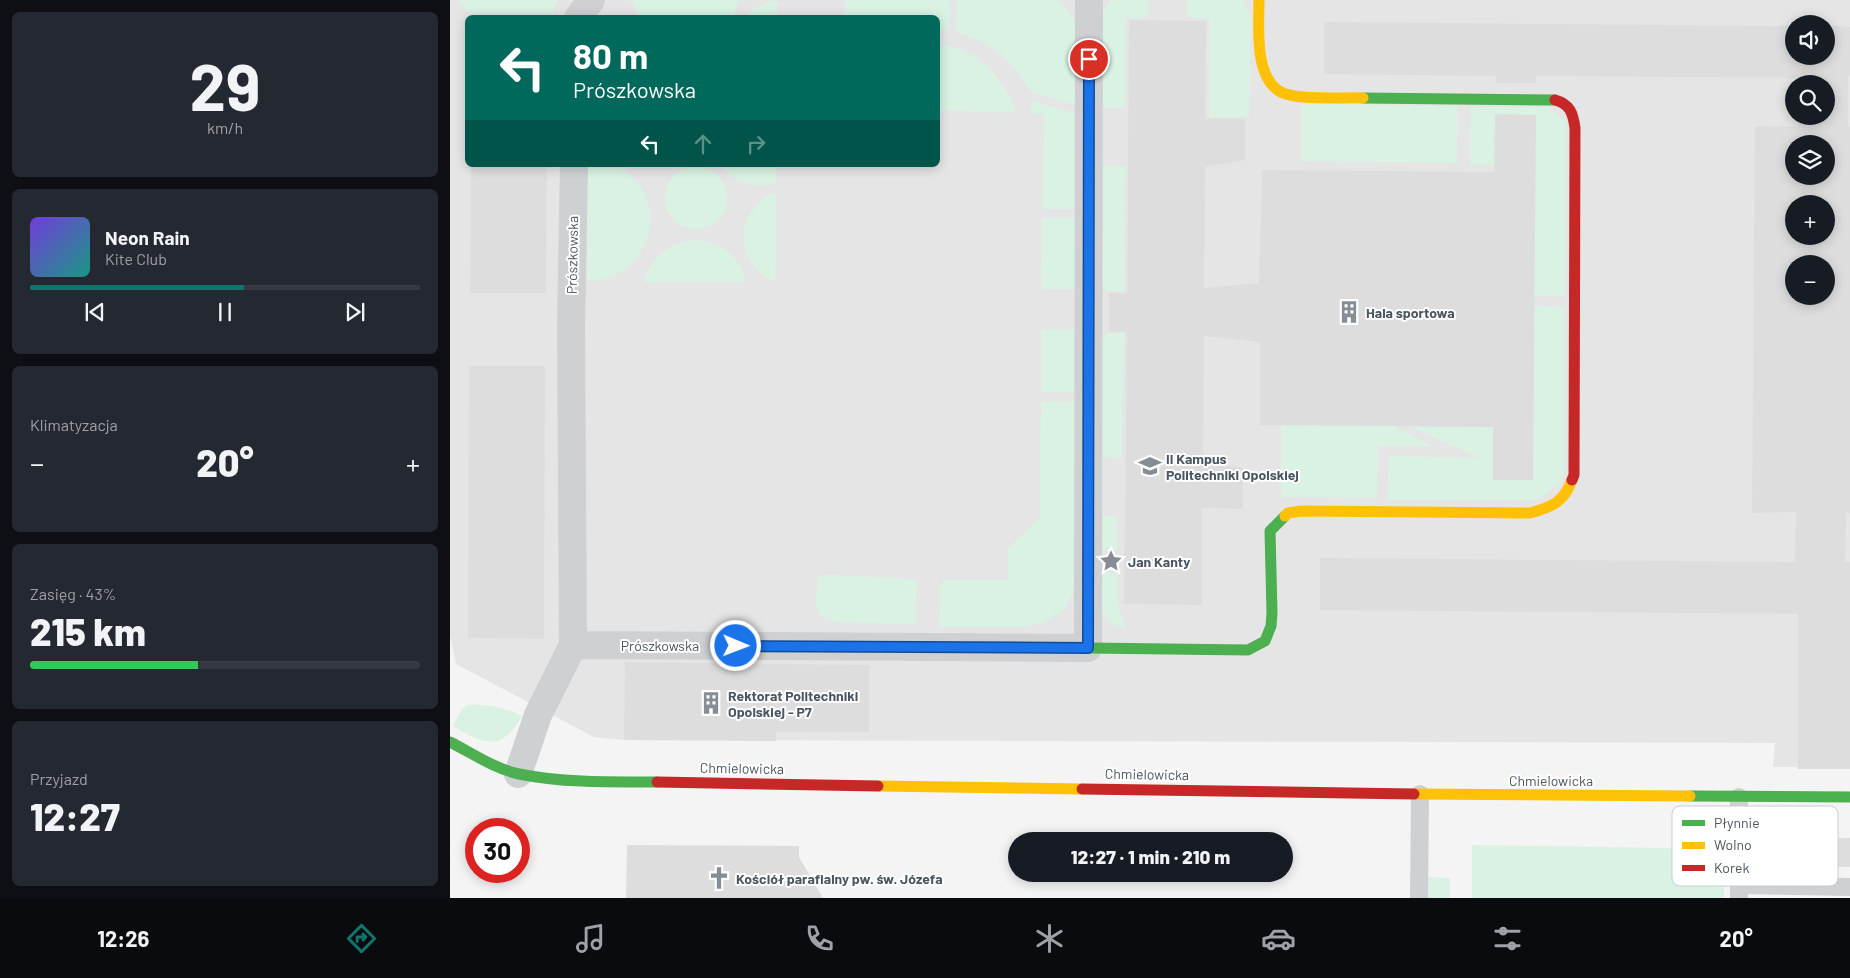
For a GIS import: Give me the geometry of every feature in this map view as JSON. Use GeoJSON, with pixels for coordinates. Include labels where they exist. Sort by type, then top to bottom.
{"type":"FeatureCollection","features":[{"type":"Feature","properties":{"kind":"street"},"geometry":{"type":"LineString","coordinates":[[580,15],[591,0]]}},
{"type":"Feature","properties":{"kind":"street"},"geometry":{"type":"LineString","coordinates":[[1089,0],[1088,648],[1248,650],[1264,641],[1270,626],[1272,613],[1270,531],[1288,513],[1301,511],[1530,513],[1549,508],[1567,494],[1574,475],[1575,128],[1573,112],[1563,101],[1547,99],[1297,97],[1278,91],[1266,75],[1261,62],[1259,0]]}},
{"type":"Feature","properties":{"kind":"street","name":"Prószkowska"},"geometry":{"type":"LineString","coordinates":[[518,774],[538,715],[573,645],[571,325],[574,167]]}},
{"type":"Feature","properties":{"kind":"street","name":"Prószkowska"},"geometry":{"type":"LineString","coordinates":[[573,645],[1088,648]]}},
{"type":"Feature","properties":{"kind":"street","name":"Chmielowicka"},"geometry":{"type":"LineString","coordinates":[[450,742],[495,765],[518,774],[577,781],[1420,794],[1850,798]]}},
{"type":"Feature","properties":{"kind":"lane"},"geometry":{"type":"LineString","coordinates":[[1419,898],[1420,794]]}},
{"type":"Feature","properties":{"kind":"lane"},"geometry":{"type":"LineString","coordinates":[[1739,797],[1739,806]]}},
{"type":"Feature","properties":{"kind":"lane"},"geometry":{"type":"LineString","coordinates":[[1739,891],[1850,887]]}},
{"type":"Feature","properties":{"kind":"shaded area","name":"II Kampus Politechniki Opolskiej"},"geometry":{"type":"Polygon","coordinates":[[[450,0],[1850,0],[1850,769],[1773,767],[1775,743],[624,740],[594,737],[456,664],[450,635],[450,0]]]}},
{"type":"Feature","properties":{"kind":"green space"},"geometry":{"type":"Polygon","coordinates":[[[458,0],[558,0],[552,13],[470,13],[458,0]]]}},
{"type":"Feature","properties":{"kind":"green space"},"geometry":{"type":"Polygon","coordinates":[[[631,0],[740,0],[733,15],[638,15],[631,0]]]}},
{"type":"Feature","properties":{"kind":"green space"},"geometry":{"type":"Polygon","coordinates":[[[846,0],[950,0],[949,31],[940,31],[940,15],[844,15],[846,0]]]}},
{"type":"Feature","properties":{"kind":"green space"},"geometry":{"type":"Polygon","coordinates":[[[957,0],[1057,0],[1064,6],[1074,19],[1079,30],[1078,106],[1031,92],[1016,70],[1000,54],[980,41],[956,32],[957,0]]]}},
{"type":"Feature","properties":{"kind":"green space"},"geometry":{"type":"Polygon","coordinates":[[[1110,0],[1148,0],[1148,17],[1126,18],[1125,108],[1101,108],[1103,16],[1110,0]]]}},
{"type":"Feature","properties":{"kind":"green space"},"geometry":{"type":"Polygon","coordinates":[[[1187,0],[1243,0],[1251,17],[1249,117],[1209,117],[1209,19],[1187,17],[1187,0]]]}},
{"type":"Feature","properties":{"kind":"green space"},"geometry":{"type":"Polygon","coordinates":[[[771,1],[778,1],[777,15],[749,15],[754,9],[771,1]]]}},
{"type":"Feature","properties":{"kind":"green space"},"geometry":{"type":"Polygon","coordinates":[[[940,46],[952,47],[965,52],[977,58],[988,67],[1005,88],[1016,113],[940,110],[940,46]]]}},
{"type":"Feature","properties":{"kind":"green space"},"geometry":{"type":"Polygon","coordinates":[[[1031,101],[1079,114],[1079,209],[1042,209],[1044,114],[1031,113],[1031,101]]]}},
{"type":"Feature","properties":{"kind":"green space"},"geometry":{"type":"Polygon","coordinates":[[[1302,104],[1458,106],[1457,163],[1301,161],[1302,104]]]}},
{"type":"Feature","properties":{"kind":"green space"},"geometry":{"type":"Polygon","coordinates":[[[1471,107],[1548,107],[1566,122],[1565,296],[1534,296],[1494,165],[1470,164],[1471,107]]]}},
{"type":"Feature","properties":{"kind":"green space"},"geometry":{"type":"Polygon","coordinates":[[[1101,166],[1125,166],[1124,291],[1107,291],[1099,285],[1101,166]]]}},
{"type":"Feature","properties":{"kind":"green space"},"geometry":{"type":"Polygon","coordinates":[[[588,167],[620,167],[631,176],[643,192],[649,209],[650,226],[645,243],[636,259],[623,271],[606,279],[587,281],[588,167]]]}},
{"type":"Feature","properties":{"kind":"green space"},"geometry":{"type":"Polygon","coordinates":[[[690,167],[702,167],[718,176],[725,186],[727,198],[725,210],[718,220],[702,229],[690,229],[679,224],[670,215],[665,204],[665,192],[670,181],[679,172],[690,167]]]}},
{"type":"Feature","properties":{"kind":"green space"},"geometry":{"type":"Polygon","coordinates":[[[723,167],[776,167],[776,183],[753,185],[739,180],[723,167]]]}},
{"type":"Feature","properties":{"kind":"green space"},"geometry":{"type":"Polygon","coordinates":[[[776,192],[775,282],[761,274],[751,263],[744,237],[746,223],[752,211],[762,200],[776,192]]]}},
{"type":"Feature","properties":{"kind":"green space"},"geometry":{"type":"Polygon","coordinates":[[[1042,218],[1079,218],[1079,289],[1041,289],[1042,218]]]}},
{"type":"Feature","properties":{"kind":"green space"},"geometry":{"type":"Polygon","coordinates":[[[694,240],[712,243],[728,252],[739,265],[746,282],[644,282],[647,273],[662,253],[676,244],[694,240]]]}},
{"type":"Feature","properties":{"kind":"green space"},"geometry":{"type":"Polygon","coordinates":[[[1534,306],[1564,307],[1564,473],[1558,484],[1537,500],[1388,500],[1389,456],[1479,458],[1409,426],[1493,427],[1493,480],[1533,480],[1534,306]]]}},
{"type":"Feature","properties":{"kind":"green space"},"geometry":{"type":"Polygon","coordinates":[[[1041,330],[1078,330],[1078,391],[1041,392],[1041,330]]]}},
{"type":"Feature","properties":{"kind":"green space"},"geometry":{"type":"Polygon","coordinates":[[[1108,333],[1124,333],[1122,458],[1100,457],[1100,341],[1108,333]]]}},
{"type":"Feature","properties":{"kind":"green space"},"geometry":{"type":"Polygon","coordinates":[[[1041,402],[1077,402],[1077,569],[1073,593],[1064,609],[1043,623],[1024,627],[939,627],[940,589],[943,580],[1008,580],[1008,548],[1040,518],[1041,402]]]}},
{"type":"Feature","properties":{"kind":"green space"},"geometry":{"type":"Polygon","coordinates":[[[1281,425],[1393,426],[1433,446],[1378,446],[1377,498],[1281,497],[1281,425]]]}},
{"type":"Feature","properties":{"kind":"green space"},"geometry":{"type":"Polygon","coordinates":[[[1099,516],[1117,516],[1117,550],[1103,551],[1103,573],[1117,573],[1118,605],[1126,629],[1111,623],[1101,612],[1099,516]]]}},
{"type":"Feature","properties":{"kind":"green space"},"geometry":{"type":"Polygon","coordinates":[[[818,575],[917,580],[916,624],[835,622],[820,615],[816,603],[818,575]]]}},
{"type":"Feature","properties":{"kind":"green space"},"geometry":{"type":"Polygon","coordinates":[[[468,705],[496,707],[522,716],[515,728],[500,740],[492,742],[483,741],[453,726],[462,709],[468,705]]]}},
{"type":"Feature","properties":{"kind":"green space"},"geometry":{"type":"Polygon","coordinates":[[[1472,845],[1672,848],[1672,886],[1724,886],[1724,898],[1472,898],[1472,845]]]}},
{"type":"Feature","properties":{"kind":"green space"},"geometry":{"type":"Polygon","coordinates":[[[1426,877],[1450,878],[1450,898],[1426,898],[1426,877]]]}},
{"type":"Feature","properties":{"kind":"building"},"geometry":{"type":"Polygon","coordinates":[[[1129,20],[1206,21],[1205,119],[1245,119],[1245,160],[1205,167],[1204,288],[1259,283],[1262,170],[1494,172],[1495,114],[1536,115],[1533,480],[1493,480],[1493,427],[1260,425],[1260,342],[1204,336],[1203,465],[1243,467],[1243,509],[1202,508],[1202,605],[1124,604],[1127,332],[1109,332],[1109,293],[1127,293],[1129,20]]]}},
{"type":"Feature","properties":{"kind":"building"},"geometry":{"type":"Polygon","coordinates":[[[1324,22],[1785,26],[1785,65],[1835,65],[1835,26],[1850,27],[1848,127],[1850,127],[1850,513],[1846,513],[1845,562],[1850,562],[1850,769],[1798,769],[1798,614],[1320,610],[1320,558],[1795,562],[1796,512],[1752,513],[1755,126],[1798,127],[1798,125],[1835,125],[1835,75],[1785,75],[1785,78],[1536,76],[1536,83],[1495,83],[1496,76],[1324,74],[1324,22]]]}},
{"type":"Feature","properties":{"kind":"building"},"geometry":{"type":"Polygon","coordinates":[[[471,167],[547,167],[546,293],[470,293],[471,167]]]}},
{"type":"Feature","properties":{"kind":"building"},"geometry":{"type":"Polygon","coordinates":[[[469,366],[545,366],[544,639],[468,638],[469,366]]]}},
{"type":"Feature","properties":{"kind":"building","name":"Rektorat Politechniki Opolskiej - P7"},"geometry":{"type":"Polygon","coordinates":[[[625,662],[869,665],[869,732],[776,732],[776,741],[624,740],[625,662]]]}},
{"type":"Feature","properties":{"kind":"building"},"geometry":{"type":"Polygon","coordinates":[[[1838,838],[1850,838],[1850,867],[1838,867],[1838,838]]]}},
{"type":"Feature","properties":{"kind":"building","name":"Kościół parafialny pw. św. Józefa"},"geometry":{"type":"Polygon","coordinates":[[[627,845],[799,846],[799,857],[823,898],[626,898],[627,845]]]}},
{"type":"Feature","properties":{"kind":"traffic: fast"},"geometry":{"type":"LineString","coordinates":[[1363,98],[1555,100]]}},
{"type":"Feature","properties":{"kind":"traffic: fast"},"geometry":{"type":"LineString","coordinates":[[1088,648],[1248,650],[1265,641],[1271,626],[1272,613],[1270,531],[1285,516]]}},
{"type":"Feature","properties":{"kind":"traffic: fast"},"geometry":{"type":"LineString","coordinates":[[450,742],[492,765],[519,774],[570,780],[657,782]]}},
{"type":"Feature","properties":{"kind":"traffic: fast"},"geometry":{"type":"LineString","coordinates":[[1690,796],[1850,797]]}},
{"type":"Feature","properties":{"kind":"traffic: slow"},"geometry":{"type":"LineString","coordinates":[[1259,0],[1260,49],[1265,74],[1271,84],[1279,91],[1296,96],[1363,98]]}},
{"type":"Feature","properties":{"kind":"traffic: slow"},"geometry":{"type":"LineString","coordinates":[[1285,516],[1288,513],[1301,511],[1530,513],[1556,503],[1565,494],[1572,480]]}},
{"type":"Feature","properties":{"kind":"traffic: slow"},"geometry":{"type":"LineString","coordinates":[[878,786],[1082,789]]}},
{"type":"Feature","properties":{"kind":"traffic: slow"},"geometry":{"type":"LineString","coordinates":[[1414,794],[1690,796]]}},
{"type":"Feature","properties":{"kind":"traffic: jam"},"geometry":{"type":"LineString","coordinates":[[1555,100],[1564,104],[1570,110],[1575,128],[1574,475],[1572,480]]}},
{"type":"Feature","properties":{"kind":"traffic: jam"},"geometry":{"type":"LineString","coordinates":[[657,782],[878,786]]}},
{"type":"Feature","properties":{"kind":"traffic: jam"},"geometry":{"type":"LineString","coordinates":[[1082,789],[1414,794]]}},
{"type":"Feature","properties":{"kind":"place","name":"Hala sportowa"},"geometry":{"type":"Point","coordinates":[1349,312]}},
{"type":"Feature","properties":{"kind":"place","name":"II Kampus Politechniki Opolskiej"},"geometry":{"type":"Point","coordinates":[1150,466]}},
{"type":"Feature","properties":{"kind":"place","name":"Jan Kanty"},"geometry":{"type":"Point","coordinates":[1111,561]}},
{"type":"Feature","properties":{"kind":"place","name":"Rektorat Politechniki Opolskiej - P7"},"geometry":{"type":"Point","coordinates":[711,703]}},
{"type":"Feature","properties":{"kind":"place","name":"Kościół parafialny pw. św. Józefa"},"geometry":{"type":"Point","coordinates":[719,878]}},
{"type":"Feature","properties":{"kind":"route"},"geometry":{"type":"LineString","coordinates":[[736,646],[1088,648],[1089,59]]}}]}
